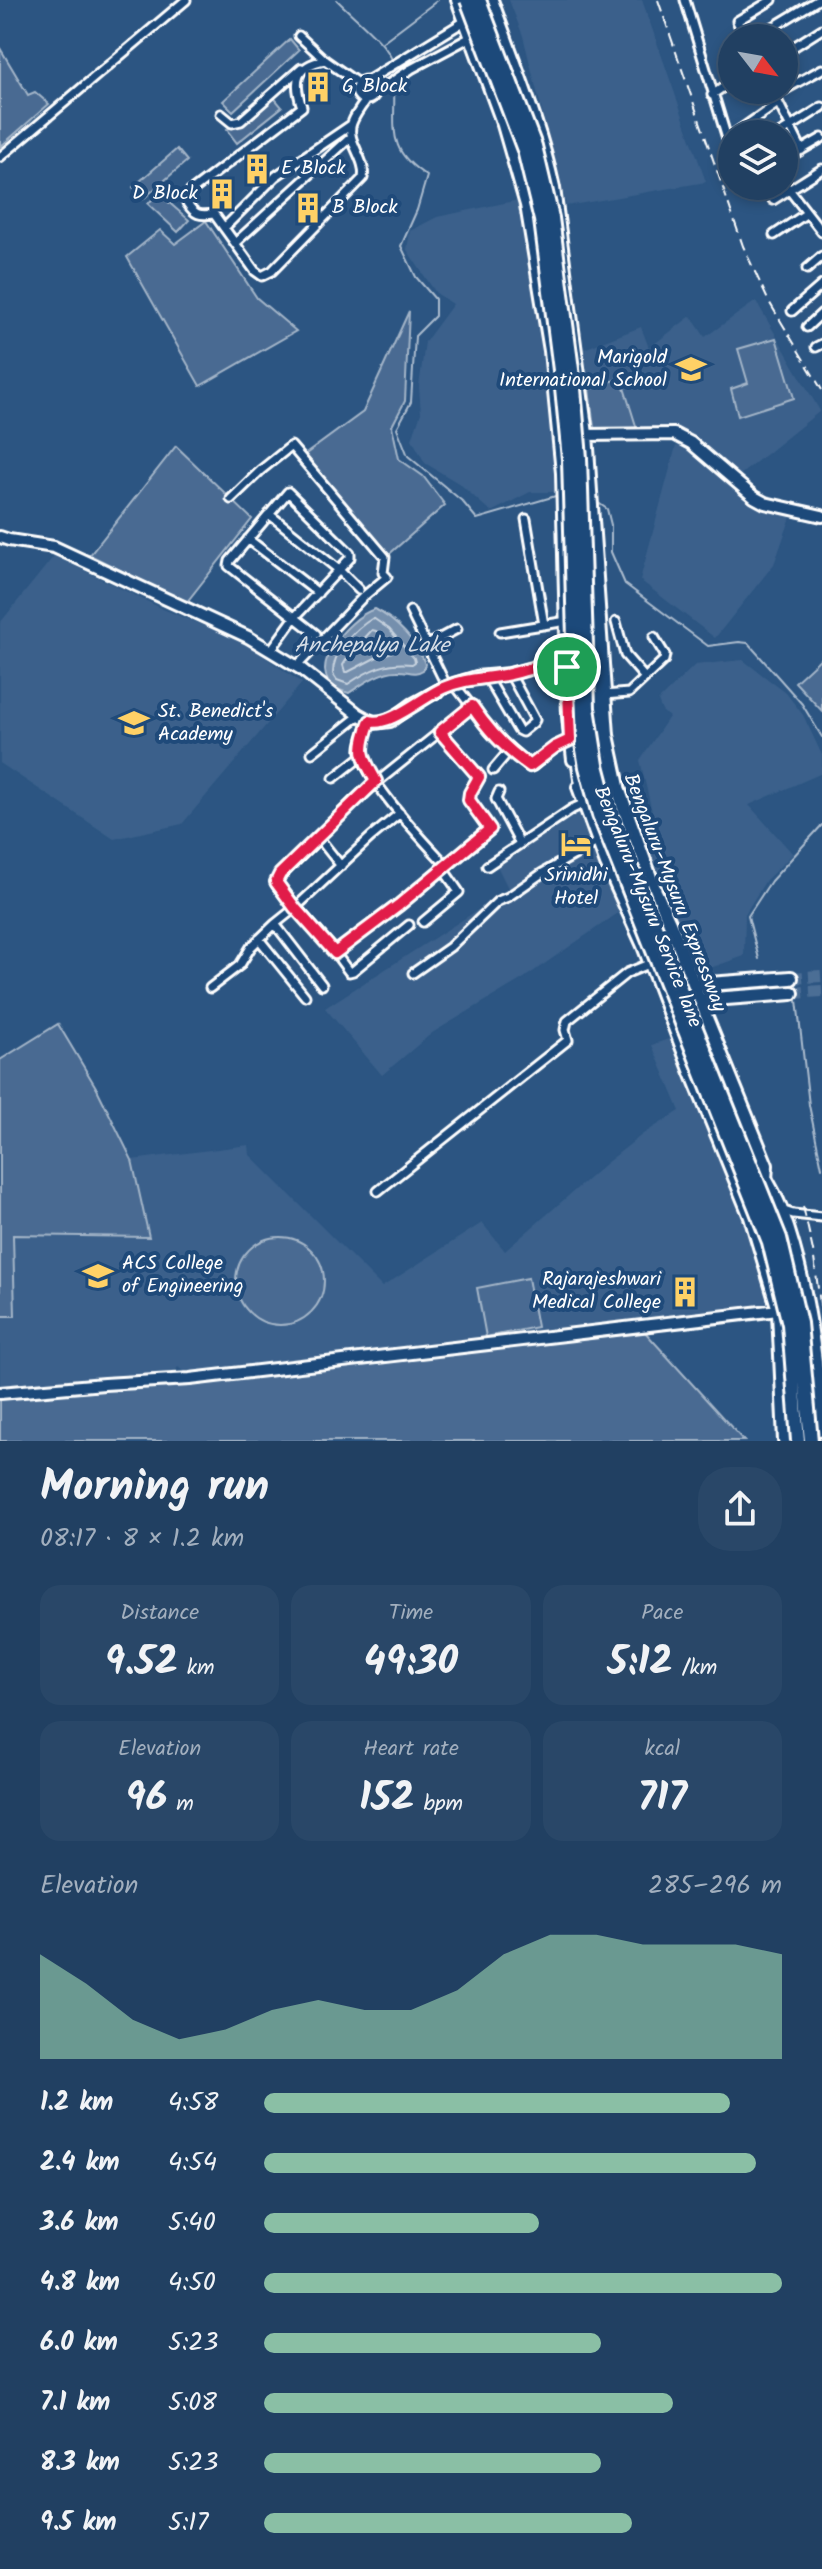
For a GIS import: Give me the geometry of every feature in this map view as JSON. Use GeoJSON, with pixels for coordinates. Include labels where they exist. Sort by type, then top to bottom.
{"type":"FeatureCollection","features":[{"type":"Feature","properties":{"kind":"highway"},"geometry":{"type":"LineString","coordinates":[[462,0],[528,186],[549,314],[564,472],[569,667],[581,779],[770,1257],[779,1293],[785,1441]]}},
{"type":"Feature","properties":{"kind":"highway"},"geometry":{"type":"LineString","coordinates":[[462,0],[524,150],[541,220],[568,445],[576,709],[587,775],[599,815],[769,1242],[789,1324],[798,1441]]}},
{"type":"Feature","properties":{"kind":"highway","name":"Bengaluru-Mysuru Expressway"},"geometry":{"type":"LineString","coordinates":[[479,0],[535,146],[552,218],[577,416],[583,500],[588,708],[598,773],[609,811],[780,1238],[800,1323],[811,1441]]}},
{"type":"Feature","properties":{"kind":"highway","name":"Bengaluru-Mysuru Expressway"},"geometry":{"type":"LineString","coordinates":[[485,0],[517,75],[549,181],[588,465],[602,758],[621,819],[781,1210],[799,1268],[820,1374],[822,1430]]}},
{"type":"Feature","properties":{"kind":"highway"},"geometry":{"type":"LineString","coordinates":[[528,186],[549,181]]}},
{"type":"Feature","properties":{"kind":"highway"},"geometry":{"type":"LineString","coordinates":[[695,985],[791,978]]}},
{"type":"Feature","properties":{"kind":"highway"},"geometry":{"type":"LineString","coordinates":[[700,1000],[792,993]]}},
{"type":"Feature","properties":{"kind":"highway"},"geometry":{"type":"LineString","coordinates":[[747,1203],[769,1186]]}},
{"type":"Feature","properties":{"kind":"street"},"geometry":{"type":"LineString","coordinates":[[0,157],[186,0]]}},
{"type":"Feature","properties":{"kind":"street"},"geometry":{"type":"LineString","coordinates":[[462,0],[465,21],[503,125],[526,205],[550,351],[564,472]]}},
{"type":"Feature","properties":{"kind":"street","name":"Bengaluru-Mysuru Expressway"},"geometry":{"type":"LineString","coordinates":[[492,0],[548,157],[584,434]]}},
{"type":"Feature","properties":{"kind":"street"},"geometry":{"type":"LineString","coordinates":[[685,0],[712,95],[724,120]]}},
{"type":"Feature","properties":{"kind":"street"},"geometry":{"type":"LineString","coordinates":[[738,24],[737,21],[772,0]]}},
{"type":"Feature","properties":{"kind":"street"},"geometry":{"type":"LineString","coordinates":[[778,24],[818,0]]}},
{"type":"Feature","properties":{"kind":"street"},"geometry":{"type":"LineString","coordinates":[[366,100],[357,96],[356,89],[363,82],[465,21]]}},
{"type":"Feature","properties":{"kind":"street"},"geometry":{"type":"LineString","coordinates":[[798,44],[822,29]]}},
{"type":"Feature","properties":{"kind":"street"},"geometry":{"type":"LineString","coordinates":[[299,36],[325,60],[375,86],[375,93]]}},
{"type":"Feature","properties":{"kind":"street"},"geometry":{"type":"LineString","coordinates":[[224,228],[276,176],[351,125],[366,100],[375,93],[414,67],[471,37]]}},
{"type":"Feature","properties":{"kind":"street"},"geometry":{"type":"LineString","coordinates":[[408,55],[414,67]]}},
{"type":"Feature","properties":{"kind":"street"},"geometry":{"type":"LineString","coordinates":[[325,60],[313,63],[300,73],[295,88],[302,107],[189,193],[187,203],[200,216],[214,214],[255,271],[262,276],[272,271],[363,178],[365,171],[351,137],[351,125]]}},
{"type":"Feature","properties":{"kind":"street"},"geometry":{"type":"LineString","coordinates":[[221,114],[232,123],[241,121],[309,61],[313,63]]}},
{"type":"Feature","properties":{"kind":"street"},"geometry":{"type":"LineString","coordinates":[[798,82],[822,69]]}},
{"type":"Feature","properties":{"kind":"street"},"geometry":{"type":"LineString","coordinates":[[712,95],[718,91]]}},
{"type":"Feature","properties":{"kind":"street"},"geometry":{"type":"LineString","coordinates":[[749,120],[766,104]]}},
{"type":"Feature","properties":{"kind":"street"},"geometry":{"type":"LineString","coordinates":[[798,121],[822,107]]}},
{"type":"Feature","properties":{"kind":"street"},"geometry":{"type":"LineString","coordinates":[[235,243],[351,137]]}},
{"type":"Feature","properties":{"kind":"street"},"geometry":{"type":"LineString","coordinates":[[798,152],[822,138]]}},
{"type":"Feature","properties":{"kind":"street"},"geometry":{"type":"LineString","coordinates":[[798,142],[802,150]]}},
{"type":"Feature","properties":{"kind":"street"},"geometry":{"type":"LineString","coordinates":[[310,154],[320,165]]}},
{"type":"Feature","properties":{"kind":"street"},"geometry":{"type":"LineString","coordinates":[[798,181],[822,169]]}},
{"type":"Feature","properties":{"kind":"street"},"geometry":{"type":"LineString","coordinates":[[797,200],[822,232]]}},
{"type":"Feature","properties":{"kind":"street"},"geometry":{"type":"LineString","coordinates":[[774,235],[807,213]]}},
{"type":"Feature","properties":{"kind":"street"},"geometry":{"type":"LineString","coordinates":[[807,269],[822,256]]}},
{"type":"Feature","properties":{"kind":"street"},"geometry":{"type":"LineString","coordinates":[[792,311],[822,285]]}},
{"type":"Feature","properties":{"kind":"street"},"geometry":{"type":"LineString","coordinates":[[807,327],[822,313]]}},
{"type":"Feature","properties":{"kind":"street"},"geometry":{"type":"LineString","coordinates":[[584,434],[674,434],[691,443],[754,497],[765,503],[822,516]]}},
{"type":"Feature","properties":{"kind":"street"},"geometry":{"type":"LineString","coordinates":[[231,499],[291,446],[385,557],[383,573],[387,577],[333,627],[297,666]]}},
{"type":"Feature","properties":{"kind":"street"},"geometry":{"type":"LineString","coordinates":[[271,650],[295,617],[349,561],[350,553],[287,492],[229,566],[295,617],[316,634]]}},
{"type":"Feature","properties":{"kind":"street"},"geometry":{"type":"LineString","coordinates":[[269,514],[359,590]]}},
{"type":"Feature","properties":{"kind":"street"},"geometry":{"type":"LineString","coordinates":[[526,519],[544,625]]}},
{"type":"Feature","properties":{"kind":"street"},"geometry":{"type":"LineString","coordinates":[[0,537],[54,547],[271,650],[374,723],[390,721],[413,704],[476,677],[510,674],[547,664],[598,668]]}},
{"type":"Feature","properties":{"kind":"street"},"geometry":{"type":"LineString","coordinates":[[248,539],[318,593]]}},
{"type":"Feature","properties":{"kind":"street"},"geometry":{"type":"LineString","coordinates":[[410,611],[451,686],[509,751],[532,766],[555,747],[570,740]]}},
{"type":"Feature","properties":{"kind":"street"},"geometry":{"type":"LineString","coordinates":[[500,632],[568,621]]}},
{"type":"Feature","properties":{"kind":"street"},"geometry":{"type":"LineString","coordinates":[[616,622],[625,655],[645,678]]}},
{"type":"Feature","properties":{"kind":"street"},"geometry":{"type":"LineString","coordinates":[[427,645],[457,629]]}},
{"type":"Feature","properties":{"kind":"street"},"geometry":{"type":"LineString","coordinates":[[604,695],[629,693],[665,657],[654,637]]}},
{"type":"Feature","properties":{"kind":"street","name":"Bengaluru-Mysuru Service lane"},"geometry":{"type":"LineString","coordinates":[[569,667],[570,740],[583,804],[747,1203]]}},
{"type":"Feature","properties":{"kind":"street","name":"Bengaluru-Mysuru Expressway"},"geometry":{"type":"LineString","coordinates":[[598,668],[620,791],[656,891],[767,1165],[769,1186]]}},
{"type":"Feature","properties":{"kind":"street"},"geometry":{"type":"LineString","coordinates":[[487,677],[522,732],[535,720],[510,674]]}},
{"type":"Feature","properties":{"kind":"street"},"geometry":{"type":"LineString","coordinates":[[409,925],[351,972],[346,971],[335,953],[277,885],[277,880],[376,781],[472,706]]}},
{"type":"Feature","properties":{"kind":"street"},"geometry":{"type":"LineString","coordinates":[[312,753],[365,718]]}},
{"type":"Feature","properties":{"kind":"street"},"geometry":{"type":"LineString","coordinates":[[365,718],[362,756],[376,781],[445,868],[459,892],[423,922]]}},
{"type":"Feature","properties":{"kind":"street"},"geometry":{"type":"LineString","coordinates":[[335,953],[490,829],[469,800],[479,777],[440,732]]}},
{"type":"Feature","properties":{"kind":"street"},"geometry":{"type":"LineString","coordinates":[[493,770],[509,751]]}},
{"type":"Feature","properties":{"kind":"street"},"geometry":{"type":"LineString","coordinates":[[334,778],[362,756]]}},
{"type":"Feature","properties":{"kind":"street"},"geometry":{"type":"LineString","coordinates":[[499,792],[496,799],[519,842]]}},
{"type":"Feature","properties":{"kind":"street"},"geometry":{"type":"LineString","coordinates":[[487,866],[519,842],[583,804]]}},
{"type":"Feature","properties":{"kind":"street"},"geometry":{"type":"LineString","coordinates":[[210,988],[240,965],[259,939],[400,813]]}},
{"type":"Feature","properties":{"kind":"street"},"geometry":{"type":"LineString","coordinates":[[318,837],[341,866]]}},
{"type":"Feature","properties":{"kind":"street"},"geometry":{"type":"LineString","coordinates":[[413,973],[450,947],[498,901],[597,842]]}},
{"type":"Feature","properties":{"kind":"street"},"geometry":{"type":"LineString","coordinates":[[275,924],[322,985]]}},
{"type":"Feature","properties":{"kind":"street"},"geometry":{"type":"LineString","coordinates":[[259,939],[305,996]]}},
{"type":"Feature","properties":{"kind":"street"},"geometry":{"type":"LineString","coordinates":[[378,1191],[568,1040],[565,1030],[567,1021],[627,973],[649,964]]}},
{"type":"Feature","properties":{"kind":"street"},"geometry":{"type":"LineString","coordinates":[[781,1210],[822,1217]]}},
{"type":"Feature","properties":{"kind":"street"},"geometry":{"type":"LineString","coordinates":[[0,1393],[190,1379],[778,1310]]}},
{"type":"Feature","properties":{"kind":"shaded area"},"geometry":{"type":"Polygon","coordinates":[[[509,0],[642,0],[706,182],[566,206],[523,36],[509,0]]]}},
{"type":"Feature","properties":{"kind":"shaded area"},"geometry":{"type":"Polygon","coordinates":[[[290,39],[299,50],[233,111],[223,101],[290,39]]]}},
{"type":"Feature","properties":{"kind":"shaded area"},"geometry":{"type":"Polygon","coordinates":[[[0,48],[28,95],[35,92],[49,104],[0,147],[0,48]]]}},
{"type":"Feature","properties":{"kind":"shaded area"},"geometry":{"type":"Polygon","coordinates":[[[271,94],[282,107],[237,143],[227,130],[271,94]]]}},
{"type":"Feature","properties":{"kind":"shaded area"},"geometry":{"type":"Polygon","coordinates":[[[177,149],[187,161],[143,199],[133,187],[177,149]]]}},
{"type":"Feature","properties":{"kind":"shaded area"},"geometry":{"type":"Polygon","coordinates":[[[158,193],[189,220],[178,232],[148,204],[158,193]]]}},
{"type":"Feature","properties":{"kind":"shaded area"},"geometry":{"type":"Polygon","coordinates":[[[519,200],[534,276],[556,492],[530,492],[491,512],[460,484],[425,463],[412,439],[421,413],[419,387],[425,342],[453,304],[436,293],[407,250],[410,231],[437,217],[519,200]]]}},
{"type":"Feature","properties":{"kind":"shaded area"},"geometry":{"type":"Polygon","coordinates":[[[206,221],[257,298],[296,331],[200,386],[127,257],[160,230],[175,244],[206,221]]]}},
{"type":"Feature","properties":{"kind":"shaded area","name":"Marigold International School"},"geometry":{"type":"Polygon","coordinates":[[[756,301],[820,411],[740,475],[680,429],[594,428],[584,349],[641,327],[649,348],[691,316],[705,337],[756,301]]]}},
{"type":"Feature","properties":{"kind":"shaded area"},"geometry":{"type":"Polygon","coordinates":[[[409,311],[405,401],[392,426],[399,459],[423,476],[445,505],[387,556],[299,459],[363,412],[409,311]]]}},
{"type":"Feature","properties":{"kind":"shaded area"},"geometry":{"type":"Polygon","coordinates":[[[776,338],[794,398],[738,416],[731,389],[748,383],[738,349],[776,338]]]}},
{"type":"Feature","properties":{"kind":"shaded area"},"geometry":{"type":"Polygon","coordinates":[[[621,378],[637,429],[594,428],[589,389],[621,378]]]}},
{"type":"Feature","properties":{"kind":"shaded area"},"geometry":{"type":"Polygon","coordinates":[[[176,446],[252,519],[186,603],[90,555],[176,446]]]}},
{"type":"Feature","properties":{"kind":"shaded area"},"geometry":{"type":"Polygon","coordinates":[[[676,446],[687,448],[752,504],[791,517],[774,564],[715,638],[640,580],[676,446]]]}},
{"type":"Feature","properties":{"kind":"shaded area","name":"St. Benedict's Academy"},"geometry":{"type":"Polygon","coordinates":[[[54,556],[163,609],[243,642],[302,683],[182,824],[114,839],[0,763],[0,623],[54,556]]]}},
{"type":"Feature","properties":{"kind":"shaded area"},"geometry":{"type":"Polygon","coordinates":[[[822,657],[822,711],[795,682],[822,657]]]}},
{"type":"Feature","properties":{"kind":"shaded area"},"geometry":{"type":"Polygon","coordinates":[[[743,660],[786,693],[803,715],[822,755],[822,773],[749,805],[793,854],[766,880],[745,914],[744,956],[696,973],[645,850],[659,842],[640,760],[669,717],[658,701],[695,665],[743,660]]]}},
{"type":"Feature","properties":{"kind":"shaded area"},"geometry":{"type":"Polygon","coordinates":[[[581,808],[621,911],[524,978],[432,1033],[382,1075],[325,1008],[509,890],[495,862],[581,808]]]}},
{"type":"Feature","properties":{"kind":"shaded area"},"geometry":{"type":"Polygon","coordinates":[[[58,1024],[97,1089],[132,1160],[149,1237],[13,1235],[15,1316],[0,1316],[0,1060],[58,1024]]]}},
{"type":"Feature","properties":{"kind":"shaded area"},"geometry":{"type":"Polygon","coordinates":[[[674,1037],[742,1207],[770,1304],[189,1376],[178,1367],[171,1377],[0,1390],[0,1316],[15,1315],[13,1235],[148,1237],[132,1160],[249,1145],[250,1155],[382,1287],[482,1223],[505,1251],[605,1164],[643,1134],[680,1111],[652,1045],[674,1037]]]}},
{"type":"Feature","properties":{"kind":"shaded area"},"geometry":{"type":"Polygon","coordinates":[[[280,1237],[297,1240],[311,1250],[321,1264],[324,1281],[321,1298],[311,1312],[297,1322],[280,1325],[263,1322],[249,1312],[239,1298],[236,1281],[239,1264],[249,1250],[263,1240],[280,1237]]]}},
{"type":"Feature","properties":{"kind":"shaded area"},"geometry":{"type":"Polygon","coordinates":[[[528,1278],[537,1327],[486,1337],[477,1288],[528,1278]]]}},
{"type":"Feature","properties":{"kind":"shaded area"},"geometry":{"type":"Polygon","coordinates":[[[645,1332],[744,1441],[0,1441],[0,1397],[246,1377],[645,1332]]]}},
{"type":"Feature","properties":{"kind":"water","name":"Anchepalya Lake"},"geometry":{"type":"Polygon","coordinates":[[[375,609],[404,632],[425,664],[423,670],[417,673],[384,673],[349,693],[333,686],[326,676],[326,663],[340,636],[351,624],[375,609]]]}},
{"type":"Feature","properties":{"kind":"waterway"},"geometry":{"type":"LineString","coordinates":[[337,0],[385,47],[393,63]]}},
{"type":"Feature","properties":{"kind":"waterway"},"geometry":{"type":"LineString","coordinates":[[381,43],[438,0]]}},
{"type":"Feature","properties":{"kind":"waterway"},"geometry":{"type":"LineString","coordinates":[[394,85],[394,126],[399,147],[404,157],[427,176],[417,210],[401,246],[416,277],[435,299],[435,316],[415,336],[411,402],[397,428],[408,456],[462,501],[477,519],[559,495]]}},
{"type":"Feature","properties":{"kind":"waterway"},"geometry":{"type":"LineString","coordinates":[[597,502],[607,509],[611,525],[611,552],[625,584],[708,646],[748,643],[802,704],[822,737]]}},
{"type":"Feature","properties":{"kind":"waterway"},"geometry":{"type":"LineString","coordinates":[[759,959],[748,916],[771,881],[822,825]]}},
{"type":"Feature","properties":{"kind":"waterway"},"geometry":{"type":"LineString","coordinates":[[797,1000],[809,1105],[822,1168]]}},
{"type":"Feature","properties":{"kind":"tunnel"},"geometry":{"type":"LineString","coordinates":[[791,978],[822,976]]}},
{"type":"Feature","properties":{"kind":"tunnel"},"geometry":{"type":"LineString","coordinates":[[792,993],[822,991]]}},
{"type":"Feature","properties":{"kind":"railway"},"geometry":{"type":"LineString","coordinates":[[658,0],[743,246],[768,300],[822,390]]}},
{"type":"Feature","properties":{"kind":"railway"},"geometry":{"type":"LineString","coordinates":[[803,1206],[822,1318]]}},
{"type":"Feature","properties":{"kind":"place","name":"G Block"},"geometry":{"type":"Point","coordinates":[318,87]}},
{"type":"Feature","properties":{"kind":"place","name":"E Block"},"geometry":{"type":"Point","coordinates":[257,169]}},
{"type":"Feature","properties":{"kind":"place","name":"D Block"},"geometry":{"type":"Point","coordinates":[222,194]}},
{"type":"Feature","properties":{"kind":"place","name":"B Block"},"geometry":{"type":"Point","coordinates":[308,208]}},
{"type":"Feature","properties":{"kind":"place","name":"Marigold International School"},"geometry":{"type":"Point","coordinates":[691,369]}},
{"type":"Feature","properties":{"kind":"place","name":"St. Benedict's Academy"},"geometry":{"type":"Point","coordinates":[134,723]}},
{"type":"Feature","properties":{"kind":"place","name":"Srinidhi Hotel"},"geometry":{"type":"Point","coordinates":[576,844]}},
{"type":"Feature","properties":{"kind":"place","name":"ACS College of Engineering"},"geometry":{"type":"Point","coordinates":[98,1276]}},
{"type":"Feature","properties":{"kind":"place","name":"Rajarajeshwari Medical College"},"geometry":{"type":"Point","coordinates":[685,1292]}},
{"type":"Feature","properties":{"kind":"route"},"geometry":{"type":"LineString","coordinates":[[547,664],[567,667],[570,740],[555,747],[532,766],[509,751],[472,706],[440,732],[479,777],[469,795],[469,802],[490,829],[399,905],[335,953],[276,882],[280,874],[376,781],[361,752],[370,721],[390,721],[445,687],[476,677],[510,674],[547,664]]}}]}
